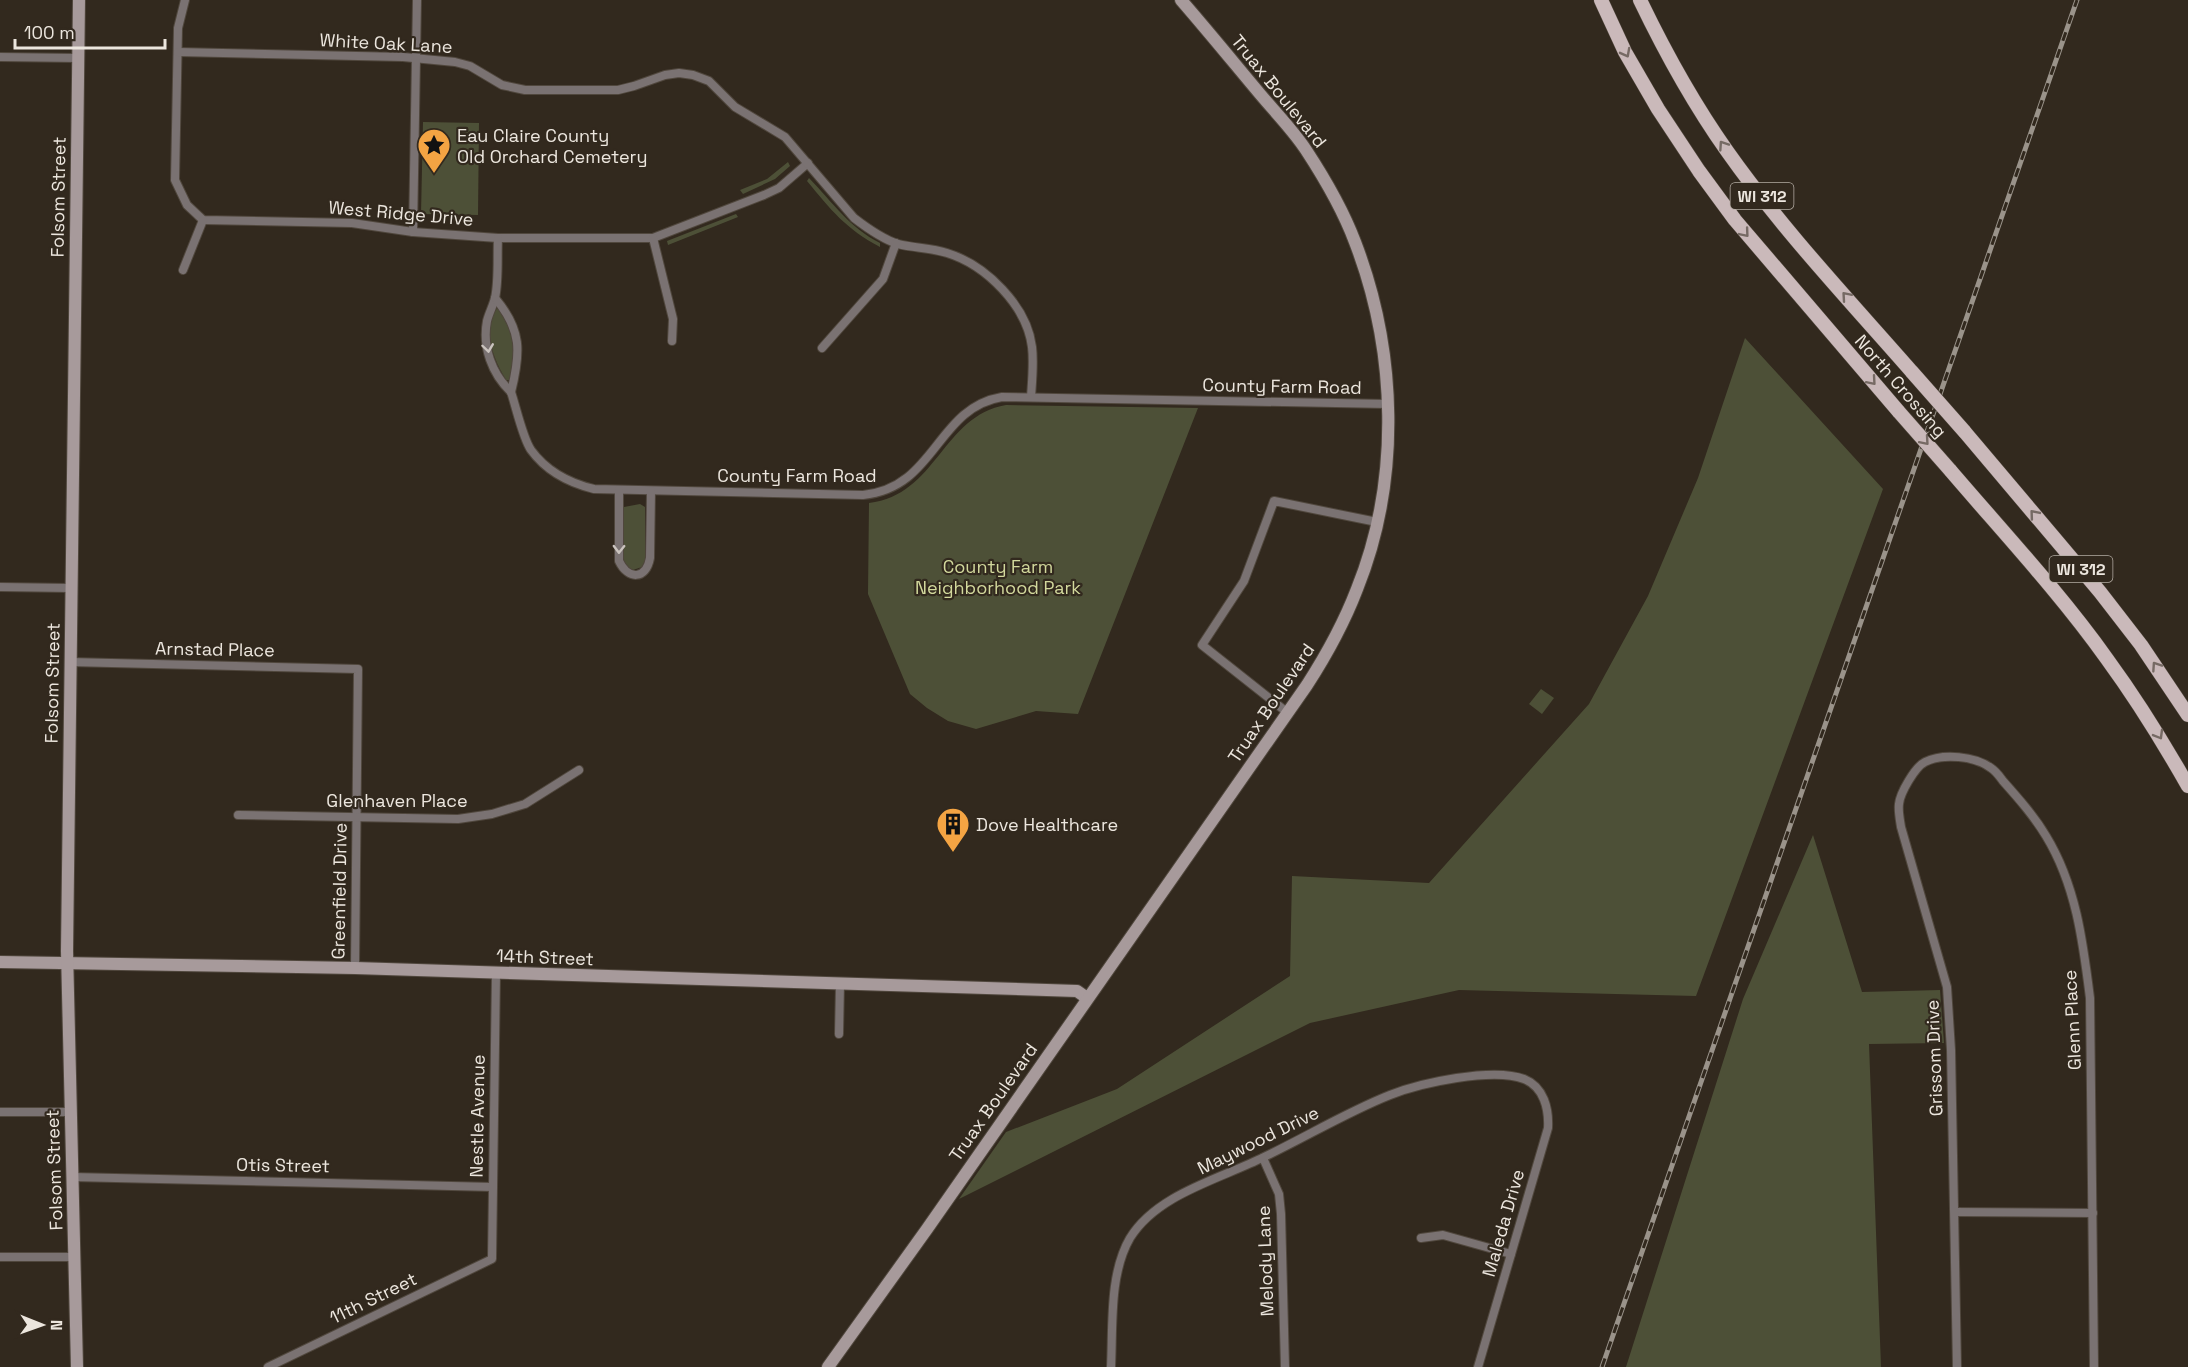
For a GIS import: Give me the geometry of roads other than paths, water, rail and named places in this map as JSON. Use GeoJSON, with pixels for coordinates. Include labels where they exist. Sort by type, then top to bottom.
{"type":"FeatureCollection","features":[{"type":"Feature","properties":{"kind":"main road","name":"North Crossing"},"geometry":{"type":"LineString","coordinates":[[1601,0],[1626,52],[1658,109],[1735,220],[2063,603],[2106,657],[2156,729],[2188,786]]}},
{"type":"Feature","properties":{"kind":"main road","name":"North Crossing"},"geometry":{"type":"LineString","coordinates":[[1640,0],[1690,94],[1727,151],[1770,207],[1964,431],[2107,601],[2141,645],[2188,715]]}},
{"type":"Feature","properties":{"kind":"street","name":"Folsom Street"},"geometry":{"type":"LineString","coordinates":[[77,1367],[68,964],[79,0]]}},
{"type":"Feature","properties":{"kind":"street"},"geometry":{"type":"LineString","coordinates":[[183,270],[203,220],[187,205],[175,180],[178,28],[185,0]]}},
{"type":"Feature","properties":{"kind":"street"},"geometry":{"type":"LineString","coordinates":[[413,232],[417,0]]}},
{"type":"Feature","properties":{"kind":"street","name":"Truax Boulevard"},"geometry":{"type":"LineString","coordinates":[[828,1367],[1317,670],[1340,629],[1358,587],[1377,522],[1386,467],[1388,404],[1377,314],[1367,275],[1354,240],[1305,148],[1182,0]]}},
{"type":"Feature","properties":{"kind":"street","name":"White Oak Lane"},"geometry":{"type":"LineString","coordinates":[[178,52],[416,58],[455,62],[470,66],[502,85],[525,90],[618,90],[634,87],[665,75],[679,73],[709,81],[735,106],[785,137],[854,218],[868,229],[896,243],[945,252],[958,257],[974,266],[998,286],[1027,324],[1033,348],[1031,397]]}},
{"type":"Feature","properties":{"kind":"street"},"geometry":{"type":"LineString","coordinates":[[0,57],[78,58]]}},
{"type":"Feature","properties":{"kind":"street","name":"West Ridge Drive"},"geometry":{"type":"LineString","coordinates":[[203,220],[352,223],[413,232],[498,238],[653,238],[779,188],[808,164]]}},
{"type":"Feature","properties":{"kind":"street","name":"County Farm Road"},"geometry":{"type":"LineString","coordinates":[[498,238],[495,298],[488,320],[486,340],[489,358],[497,375],[511,392],[530,449],[552,472],[574,484],[594,489],[863,495],[883,492],[894,488],[912,475],[954,424],[974,407],[989,399],[1031,397],[1388,404]]}},
{"type":"Feature","properties":{"kind":"street"},"geometry":{"type":"LineString","coordinates":[[653,238],[673,319],[672,341]]}},
{"type":"Feature","properties":{"kind":"street"},"geometry":{"type":"LineString","coordinates":[[822,348],[883,279],[896,243]]}},
{"type":"Feature","properties":{"kind":"street"},"geometry":{"type":"LineString","coordinates":[[495,298],[507,312],[516,332],[519,351],[511,392]]}},
{"type":"Feature","properties":{"kind":"street"},"geometry":{"type":"LineString","coordinates":[[619,490],[619,561],[623,570],[636,576],[649,566],[651,491]]}},
{"type":"Feature","properties":{"kind":"street"},"geometry":{"type":"LineString","coordinates":[[1288,712],[1202,645],[1244,581],[1274,501],[1377,522]]}},
{"type":"Feature","properties":{"kind":"street"},"geometry":{"type":"LineString","coordinates":[[0,587],[71,588]]}},
{"type":"Feature","properties":{"kind":"street","name":"Arnstad Place"},"geometry":{"type":"LineString","coordinates":[[70,662],[358,669]]}},
{"type":"Feature","properties":{"kind":"street","name":"Greenfield Drive"},"geometry":{"type":"LineString","coordinates":[[355,968],[358,669]]}},
{"type":"Feature","properties":{"kind":"street","name":"Glenn Place"},"geometry":{"type":"LineString","coordinates":[[1923,762],[1949,756],[1969,759],[1991,767],[2027,808],[2047,837],[2069,884],[2084,943],[2090,998],[2094,1367]]}},
{"type":"Feature","properties":{"kind":"street","name":"Grissom Drive"},"geometry":{"type":"LineString","coordinates":[[1923,762],[1905,785],[1899,804],[1901,827],[1947,987],[1951,1050],[1958,1367]]}},
{"type":"Feature","properties":{"kind":"street","name":"Glenhaven Place"},"geometry":{"type":"LineString","coordinates":[[238,814],[458,819],[492,814],[525,804],[579,770]]}},
{"type":"Feature","properties":{"kind":"street","name":"14th Street"},"geometry":{"type":"LineString","coordinates":[[0,963],[355,968],[496,974],[840,982],[1077,991],[1087,998]]}},
{"type":"Feature","properties":{"kind":"street","name":"Nestle Avenue"},"geometry":{"type":"LineString","coordinates":[[492,1258],[496,974]]}},
{"type":"Feature","properties":{"kind":"street"},"geometry":{"type":"LineString","coordinates":[[839,1034],[840,982]]}},
{"type":"Feature","properties":{"kind":"street","name":"Maywood Drive"},"geometry":{"type":"LineString","coordinates":[[1111,1367],[1118,1266],[1131,1236],[1156,1209],[1370,1103],[1418,1086],[1464,1078],[1495,1076],[1523,1079],[1538,1089]]}},
{"type":"Feature","properties":{"kind":"street","name":"Maleda Drive"},"geometry":{"type":"LineString","coordinates":[[1478,1367],[1548,1128],[1548,1107],[1538,1089]]}},
{"type":"Feature","properties":{"kind":"street"},"geometry":{"type":"LineString","coordinates":[[0,1112],[70,1113]]}},
{"type":"Feature","properties":{"kind":"street","name":"Melody Lane"},"geometry":{"type":"LineString","coordinates":[[1263,1158],[1279,1194],[1285,1367]]}},
{"type":"Feature","properties":{"kind":"street","name":"Otis Street"},"geometry":{"type":"LineString","coordinates":[[72,1177],[493,1187]]}},
{"type":"Feature","properties":{"kind":"street"},"geometry":{"type":"LineString","coordinates":[[1955,1212],[2093,1213]]}},
{"type":"Feature","properties":{"kind":"street"},"geometry":{"type":"LineString","coordinates":[[1420,1238],[1443,1235],[1510,1254]]}},
{"type":"Feature","properties":{"kind":"street"},"geometry":{"type":"LineString","coordinates":[[0,1257],[74,1257]]}},
{"type":"Feature","properties":{"kind":"street","name":"11th Street"},"geometry":{"type":"LineString","coordinates":[[268,1367],[492,1258]]}},
{"type":"Feature","properties":{"kind":"street"},"geometry":{"type":"LineString","coordinates":[[286,1358],[291,1367]]}},
{"type":"Feature","properties":{"kind":"railway"},"geometry":{"type":"LineString","coordinates":[[1602,1367],[2077,0]]}},
{"type":"Feature","properties":{"kind":"place","name":"Eau Claire County Old Orchard Cemetery"},"geometry":{"type":"Point","coordinates":[434,174]}},
{"type":"Feature","properties":{"kind":"place","name":"Dove Healthcare"},"geometry":{"type":"Point","coordinates":[953,853]}},
{"type":"Feature","properties":{"kind":"park label","name":"County Farm Neighborhood Park"},"geometry":{"type":"Point","coordinates":[998,576]}}]}
